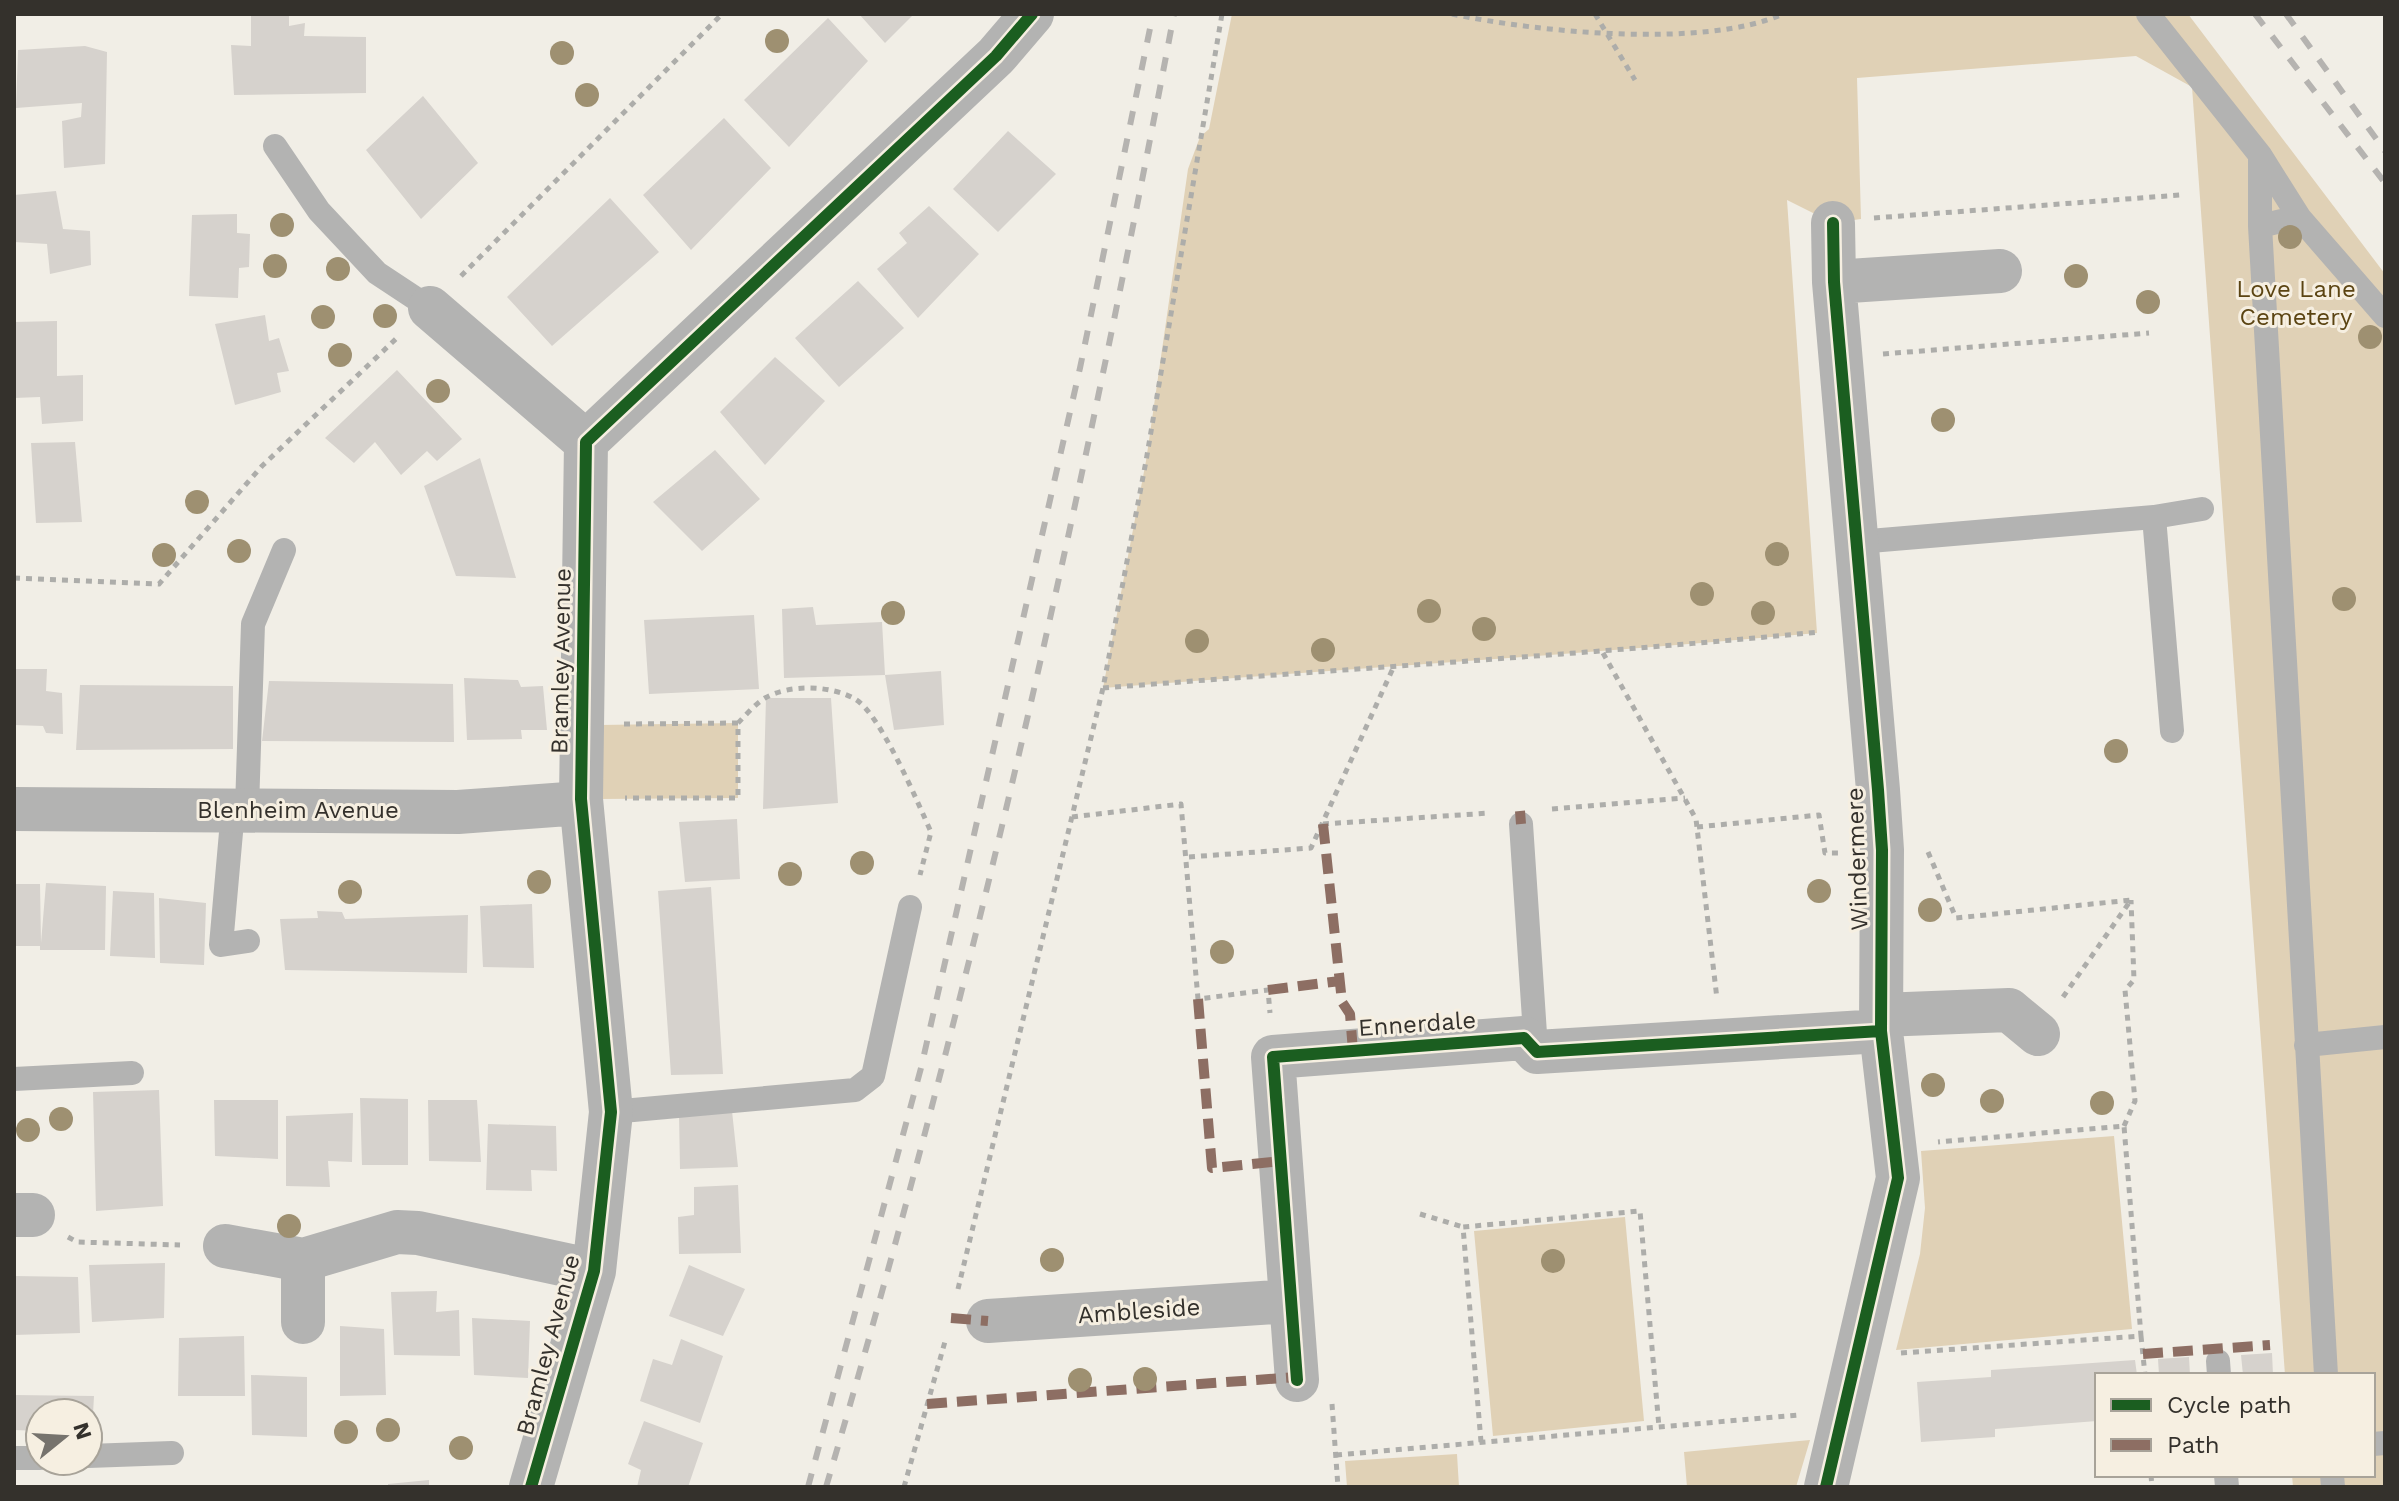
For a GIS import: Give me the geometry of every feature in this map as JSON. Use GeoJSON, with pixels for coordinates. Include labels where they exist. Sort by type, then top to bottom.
{"type":"FeatureCollection","features":[{"type":"Feature","properties":{"kind":"street"},"geometry":{"type":"LineString","coordinates":[[430,308],[586,442],[996,56],[1032,14]]}},
{"type":"Feature","properties":{"kind":"street","name":"Windermere"},"geometry":{"type":"LineString","coordinates":[[1826,1487],[1898,1178],[1881,1023],[1882,850],[1834,282],[1833,223]]}},
{"type":"Feature","properties":{"kind":"street"},"geometry":{"type":"LineString","coordinates":[[1834,282],[2000,271]]}},
{"type":"Feature","properties":{"kind":"street","name":"Bramley Avenue"},"geometry":{"type":"LineString","coordinates":[[531,1487],[594,1271],[611,1112],[581,801],[586,442]]}},
{"type":"Feature","properties":{"kind":"street","name":"Blenheim Avenue"},"geometry":{"type":"LineString","coordinates":[[14,809],[458,812],[581,801]]}},
{"type":"Feature","properties":{"kind":"street","name":"Ennerdale"},"geometry":{"type":"LineString","coordinates":[[1273,1057],[1524,1038],[1537,1052],[1722,1039],[2009,1010],[2038,1034]]}},
{"type":"Feature","properties":{"kind":"street"},"geometry":{"type":"LineString","coordinates":[[1273,1057],[1297,1380]]}},
{"type":"Feature","properties":{"kind":"street"},"geometry":{"type":"LineString","coordinates":[[225,1246],[303,1260],[397,1232],[418,1233],[594,1271]]}},
{"type":"Feature","properties":{"kind":"street"},"geometry":{"type":"LineString","coordinates":[[303,1260],[303,1322]]}},
{"type":"Feature","properties":{"kind":"street","name":"Ambleside"},"geometry":{"type":"LineString","coordinates":[[964,1318],[1291,1301]]}},
{"type":"Feature","properties":{"kind":"lane"},"geometry":{"type":"LineString","coordinates":[[2148,14],[2260,155],[2299,217],[2385,316]]}},
{"type":"Feature","properties":{"kind":"lane"},"geometry":{"type":"LineString","coordinates":[[275,146],[319,211],[377,273],[430,308]]}},
{"type":"Feature","properties":{"kind":"lane"},"geometry":{"type":"LineString","coordinates":[[2260,155],[2260,226],[2326,1373]]}},
{"type":"Feature","properties":{"kind":"lane"},"geometry":{"type":"LineString","coordinates":[[2260,226],[2299,217]]}},
{"type":"Feature","properties":{"kind":"lane"},"geometry":{"type":"LineString","coordinates":[[1858,542],[2154,517],[2202,509]]}},
{"type":"Feature","properties":{"kind":"lane"},"geometry":{"type":"LineString","coordinates":[[2154,517],[2172,731]]}},
{"type":"Feature","properties":{"kind":"lane"},"geometry":{"type":"LineString","coordinates":[[248,941],[221,945],[240,809],[253,624],[284,550]]}},
{"type":"Feature","properties":{"kind":"lane"},"geometry":{"type":"LineString","coordinates":[[1513,818],[1537,1052]]}},
{"type":"Feature","properties":{"kind":"lane"},"geometry":{"type":"LineString","coordinates":[[611,1112],[855,1090],[873,1076],[910,907]]}},
{"type":"Feature","properties":{"kind":"lane"},"geometry":{"type":"LineString","coordinates":[[2306,1045],[2385,1037]]}},
{"type":"Feature","properties":{"kind":"lane"},"geometry":{"type":"LineString","coordinates":[[14,1079],[132,1073]]}},
{"type":"Feature","properties":{"kind":"lane"},"geometry":{"type":"LineString","coordinates":[[104,1455],[172,1453]]}},
{"type":"Feature","properties":{"kind":"path"},"geometry":{"type":"LineString","coordinates":[[14,578],[159,584],[262,466],[430,308],[722,14]]}},
{"type":"Feature","properties":{"kind":"path"},"geometry":{"type":"LineString","coordinates":[[904,1487],[964,1318],[1072,817],[1103,688],[1146,461],[1222,14]]}},
{"type":"Feature","properties":{"kind":"path"},"geometry":{"type":"LineString","coordinates":[[1452,14],[1513,27],[1608,32],[1744,28],[1783,14]]}},
{"type":"Feature","properties":{"kind":"path"},"geometry":{"type":"LineString","coordinates":[[1595,14],[1635,80]]}},
{"type":"Feature","properties":{"kind":"path"},"geometry":{"type":"LineString","coordinates":[[1833,223],[2180,195]]}},
{"type":"Feature","properties":{"kind":"path"},"geometry":{"type":"LineString","coordinates":[[1841,358],[2149,333]]}},
{"type":"Feature","properties":{"kind":"path"},"geometry":{"type":"LineString","coordinates":[[1103,688],[1394,665],[1603,653],[1863,628]]}},
{"type":"Feature","properties":{"kind":"path"},"geometry":{"type":"LineString","coordinates":[[1603,653],[1696,819],[1722,1039]]}},
{"type":"Feature","properties":{"kind":"path"},"geometry":{"type":"LineString","coordinates":[[1189,857],[1311,848],[1394,665]]}},
{"type":"Feature","properties":{"kind":"path"},"geometry":{"type":"LineString","coordinates":[[583,725],[738,723],[766,698],[795,689],[823,688],[856,699],[883,734],[931,832],[910,907]]}},
{"type":"Feature","properties":{"kind":"path"},"geometry":{"type":"LineString","coordinates":[[581,801],[738,798],[738,723]]}},
{"type":"Feature","properties":{"kind":"path"},"geometry":{"type":"LineString","coordinates":[[1550,809],[1685,798]]}},
{"type":"Feature","properties":{"kind":"path"},"geometry":{"type":"LineString","coordinates":[[1072,817],[1181,804],[1189,857],[1198,999],[1268,990],[1273,1057]]}},
{"type":"Feature","properties":{"kind":"path"},"geometry":{"type":"LineString","coordinates":[[1697,827],[1819,815],[1825,853],[1882,850]]}},
{"type":"Feature","properties":{"kind":"path"},"geometry":{"type":"LineString","coordinates":[[1323,824],[1513,818]]}},
{"type":"Feature","properties":{"kind":"path"},"geometry":{"type":"LineString","coordinates":[[1926,847],[1956,918],[2131,900]]}},
{"type":"Feature","properties":{"kind":"path"},"geometry":{"type":"LineString","coordinates":[[2038,1034],[2131,900]]}},
{"type":"Feature","properties":{"kind":"path"},"geometry":{"type":"LineString","coordinates":[[2131,900],[2134,980],[2125,990],[2135,1101],[2124,1126],[2145,1373]]}},
{"type":"Feature","properties":{"kind":"path"},"geometry":{"type":"LineString","coordinates":[[1895,1146],[2124,1126]]}},
{"type":"Feature","properties":{"kind":"path"},"geometry":{"type":"LineString","coordinates":[[1420,1214],[1463,1227],[1640,1211],[1659,1427]]}},
{"type":"Feature","properties":{"kind":"path"},"geometry":{"type":"LineString","coordinates":[[24,1215],[77,1242],[225,1246]]}},
{"type":"Feature","properties":{"kind":"path"},"geometry":{"type":"LineString","coordinates":[[1463,1227],[1481,1442]]}},
{"type":"Feature","properties":{"kind":"path"},"geometry":{"type":"LineString","coordinates":[[1860,1350],[1887,1354],[2141,1336]]}},
{"type":"Feature","properties":{"kind":"path"},"geometry":{"type":"LineString","coordinates":[[1297,1380],[1298,1395],[1331,1393],[1338,1487]]}},
{"type":"Feature","properties":{"kind":"path"},"geometry":{"type":"LineString","coordinates":[[1336,1455],[1843,1411]]}},
{"type":"Feature","properties":{"kind":"green space","name":"Love Lane Cemetery"},"geometry":{"type":"Polygon","coordinates":[[[1232,14],[2188,14],[2385,274],[2385,1487],[2293,1487],[2292,1477],[2375,1477],[2375,1373],[2285,1373],[2192,87],[2136,56],[1857,78],[1861,219],[1833,223],[1787,200],[1817,633],[1103,688],[1146,461],[1188,169],[1200,137],[1209,129],[1232,14]]]}},
{"type":"Feature","properties":{"kind":"green space"},"geometry":{"type":"Polygon","coordinates":[[[738,723],[738,798],[598,799],[599,725],[738,723]]]}},
{"type":"Feature","properties":{"kind":"green space"},"geometry":{"type":"Polygon","coordinates":[[[2114,1136],[2132,1329],[1896,1350],[1920,1254],[1925,1208],[1921,1151],[2114,1136]]]}},
{"type":"Feature","properties":{"kind":"green space"},"geometry":{"type":"Polygon","coordinates":[[[1625,1217],[1644,1421],[1493,1436],[1474,1231],[1625,1217]]]}},
{"type":"Feature","properties":{"kind":"green space"},"geometry":{"type":"Polygon","coordinates":[[[1810,1440],[1796,1487],[1687,1487],[1684,1452],[1810,1440]]]}},
{"type":"Feature","properties":{"kind":"green space"},"geometry":{"type":"Polygon","coordinates":[[[1457,1454],[1459,1487],[1347,1487],[1345,1461],[1457,1454]]]}},
{"type":"Feature","properties":{"kind":"building"},"geometry":{"type":"Polygon","coordinates":[[[251,14],[289,14],[289,26],[305,23],[304,36],[366,37],[366,93],[234,95],[231,45],[251,46],[251,14]]]}},
{"type":"Feature","properties":{"kind":"building"},"geometry":{"type":"Polygon","coordinates":[[[859,14],[914,14],[885,43],[859,14]]]}},
{"type":"Feature","properties":{"kind":"building"},"geometry":{"type":"Polygon","coordinates":[[[828,18],[868,61],[789,147],[744,100],[828,18]]]}},
{"type":"Feature","properties":{"kind":"building"},"geometry":{"type":"Polygon","coordinates":[[[85,46],[107,52],[105,164],[64,168],[62,121],[81,117],[82,103],[16,108],[18,50],[85,46]]]}},
{"type":"Feature","properties":{"kind":"building"},"geometry":{"type":"Polygon","coordinates":[[[423,96],[478,163],[421,219],[366,150],[423,96]]]}},
{"type":"Feature","properties":{"kind":"building"},"geometry":{"type":"Polygon","coordinates":[[[724,118],[771,168],[691,250],[643,195],[724,118]]]}},
{"type":"Feature","properties":{"kind":"building"},"geometry":{"type":"Polygon","coordinates":[[[1008,131],[1056,174],[998,232],[953,189],[1008,131]]]}},
{"type":"Feature","properties":{"kind":"building"},"geometry":{"type":"Polygon","coordinates":[[[56,191],[63,229],[90,231],[91,265],[50,274],[47,244],[14,242],[14,195],[56,191]]]}},
{"type":"Feature","properties":{"kind":"building"},"geometry":{"type":"Polygon","coordinates":[[[610,198],[659,252],[552,346],[507,297],[610,198]]]}},
{"type":"Feature","properties":{"kind":"building"},"geometry":{"type":"Polygon","coordinates":[[[929,206],[979,254],[918,318],[877,269],[907,243],[899,233],[929,206]]]}},
{"type":"Feature","properties":{"kind":"building"},"geometry":{"type":"Polygon","coordinates":[[[237,214],[237,233],[250,234],[249,267],[239,268],[238,298],[189,296],[192,215],[237,214]]]}},
{"type":"Feature","properties":{"kind":"building"},"geometry":{"type":"Polygon","coordinates":[[[858,281],[904,328],[839,387],[795,338],[858,281]]]}},
{"type":"Feature","properties":{"kind":"building"},"geometry":{"type":"Polygon","coordinates":[[[265,315],[269,341],[279,338],[289,371],[277,373],[281,392],[235,405],[215,324],[265,315]]]}},
{"type":"Feature","properties":{"kind":"building"},"geometry":{"type":"Polygon","coordinates":[[[57,321],[57,376],[83,375],[83,421],[42,424],[40,397],[14,398],[14,322],[57,321]]]}},
{"type":"Feature","properties":{"kind":"building"},"geometry":{"type":"Polygon","coordinates":[[[775,357],[825,401],[765,465],[720,412],[775,357]]]}},
{"type":"Feature","properties":{"kind":"building"},"geometry":{"type":"Polygon","coordinates":[[[397,370],[462,439],[437,461],[427,451],[401,475],[375,442],[354,463],[325,438],[397,370]]]}},
{"type":"Feature","properties":{"kind":"building"},"geometry":{"type":"Polygon","coordinates":[[[75,442],[82,522],[36,523],[31,443],[75,442]]]}},
{"type":"Feature","properties":{"kind":"building"},"geometry":{"type":"Polygon","coordinates":[[[715,450],[760,499],[702,551],[653,502],[715,450]]]}},
{"type":"Feature","properties":{"kind":"building"},"geometry":{"type":"Polygon","coordinates":[[[480,458],[516,578],[456,576],[424,486],[480,458]]]}},
{"type":"Feature","properties":{"kind":"building"},"geometry":{"type":"Polygon","coordinates":[[[813,607],[816,625],[882,622],[885,675],[784,678],[782,609],[813,607]]]}},
{"type":"Feature","properties":{"kind":"building"},"geometry":{"type":"Polygon","coordinates":[[[754,615],[759,689],[649,694],[644,620],[754,615]]]}},
{"type":"Feature","properties":{"kind":"building"},"geometry":{"type":"Polygon","coordinates":[[[14,669],[47,669],[46,691],[62,693],[63,734],[46,733],[43,726],[14,725],[14,669]]]}},
{"type":"Feature","properties":{"kind":"building"},"geometry":{"type":"Polygon","coordinates":[[[941,671],[944,725],[894,730],[885,675],[941,671]]]}},
{"type":"Feature","properties":{"kind":"building"},"geometry":{"type":"Polygon","coordinates":[[[464,678],[518,680],[521,687],[543,686],[547,730],[521,730],[522,739],[467,740],[464,678]]]}},
{"type":"Feature","properties":{"kind":"building"},"geometry":{"type":"Polygon","coordinates":[[[269,681],[453,684],[454,742],[262,741],[269,681]]]}},
{"type":"Feature","properties":{"kind":"building"},"geometry":{"type":"Polygon","coordinates":[[[80,685],[233,686],[233,749],[76,750],[80,685]]]}},
{"type":"Feature","properties":{"kind":"building"},"geometry":{"type":"Polygon","coordinates":[[[766,698],[831,698],[838,803],[763,809],[766,698]]]}},
{"type":"Feature","properties":{"kind":"building"},"geometry":{"type":"Polygon","coordinates":[[[737,819],[740,879],[685,882],[679,822],[737,819]]]}},
{"type":"Feature","properties":{"kind":"building"},"geometry":{"type":"Polygon","coordinates":[[[46,883],[106,886],[105,950],[40,950],[40,946],[14,946],[14,884],[40,884],[41,943],[46,883]]]}},
{"type":"Feature","properties":{"kind":"building"},"geometry":{"type":"Polygon","coordinates":[[[711,887],[723,1074],[671,1075],[658,891],[711,887]]]}},
{"type":"Feature","properties":{"kind":"building"},"geometry":{"type":"Polygon","coordinates":[[[113,891],[154,893],[155,958],[110,956],[113,891]]]}},
{"type":"Feature","properties":{"kind":"building"},"geometry":{"type":"Polygon","coordinates":[[[159,898],[206,903],[204,965],[160,963],[159,898]]]}},
{"type":"Feature","properties":{"kind":"building"},"geometry":{"type":"Polygon","coordinates":[[[532,904],[534,968],[483,967],[480,906],[532,904]]]}},
{"type":"Feature","properties":{"kind":"building"},"geometry":{"type":"Polygon","coordinates":[[[317,911],[342,912],[345,919],[468,915],[467,973],[285,970],[280,919],[318,918],[317,911]]]}},
{"type":"Feature","properties":{"kind":"building"},"geometry":{"type":"Polygon","coordinates":[[[159,1090],[163,1206],[96,1211],[93,1092],[159,1090]]]}},
{"type":"Feature","properties":{"kind":"building"},"geometry":{"type":"Polygon","coordinates":[[[360,1098],[408,1099],[408,1165],[362,1165],[360,1098]]]}},
{"type":"Feature","properties":{"kind":"building"},"geometry":{"type":"Polygon","coordinates":[[[214,1100],[278,1100],[278,1159],[215,1156],[214,1100]]]}},
{"type":"Feature","properties":{"kind":"building"},"geometry":{"type":"Polygon","coordinates":[[[428,1100],[477,1100],[481,1162],[429,1161],[428,1100]]]}},
{"type":"Feature","properties":{"kind":"building"},"geometry":{"type":"Polygon","coordinates":[[[732,1111],[738,1167],[680,1169],[679,1114],[732,1111]]]}},
{"type":"Feature","properties":{"kind":"building"},"geometry":{"type":"Polygon","coordinates":[[[353,1113],[352,1162],[328,1161],[330,1187],[286,1186],[286,1116],[353,1113]]]}},
{"type":"Feature","properties":{"kind":"building"},"geometry":{"type":"Polygon","coordinates":[[[488,1124],[556,1126],[557,1171],[531,1170],[532,1191],[486,1190],[488,1124]]]}},
{"type":"Feature","properties":{"kind":"building"},"geometry":{"type":"Polygon","coordinates":[[[738,1185],[741,1253],[679,1254],[678,1217],[694,1215],[694,1187],[738,1185]]]}},
{"type":"Feature","properties":{"kind":"building"},"geometry":{"type":"Polygon","coordinates":[[[165,1263],[164,1318],[92,1322],[89,1265],[165,1263]]]}},
{"type":"Feature","properties":{"kind":"building"},"geometry":{"type":"Polygon","coordinates":[[[689,1265],[745,1289],[723,1336],[669,1316],[689,1265]]]}},
{"type":"Feature","properties":{"kind":"building"},"geometry":{"type":"Polygon","coordinates":[[[14,1276],[78,1277],[80,1333],[14,1335],[14,1276]]]}},
{"type":"Feature","properties":{"kind":"building"},"geometry":{"type":"Polygon","coordinates":[[[437,1291],[436,1312],[459,1310],[460,1356],[394,1355],[391,1292],[437,1291]]]}},
{"type":"Feature","properties":{"kind":"building"},"geometry":{"type":"Polygon","coordinates":[[[472,1318],[530,1321],[528,1378],[474,1375],[472,1318]]]}},
{"type":"Feature","properties":{"kind":"building"},"geometry":{"type":"Polygon","coordinates":[[[340,1326],[384,1329],[386,1395],[340,1396],[340,1326]]]}},
{"type":"Feature","properties":{"kind":"building"},"geometry":{"type":"Polygon","coordinates":[[[244,1336],[245,1396],[178,1396],[179,1338],[244,1336]]]}},
{"type":"Feature","properties":{"kind":"building"},"geometry":{"type":"Polygon","coordinates":[[[681,1339],[723,1356],[700,1423],[640,1401],[653,1359],[672,1365],[681,1339]]]}},
{"type":"Feature","properties":{"kind":"building"},"geometry":{"type":"Polygon","coordinates":[[[2272,1353],[2273,1373],[2243,1373],[2241,1355],[2272,1353]]]}},
{"type":"Feature","properties":{"kind":"building"},"geometry":{"type":"Polygon","coordinates":[[[2189,1357],[2190,1373],[2159,1373],[2158,1359],[2189,1357]]]}},
{"type":"Feature","properties":{"kind":"building"},"geometry":{"type":"Polygon","coordinates":[[[2135,1360],[2137,1373],[2095,1373],[2095,1421],[1995,1429],[1995,1437],[1921,1442],[1917,1382],[1991,1377],[1991,1370],[2135,1360]]]}},
{"type":"Feature","properties":{"kind":"building"},"geometry":{"type":"Polygon","coordinates":[[[251,1375],[307,1377],[307,1437],[252,1435],[251,1375]]]}},
{"type":"Feature","properties":{"kind":"building"},"geometry":{"type":"Polygon","coordinates":[[[14,1395],[94,1396],[24,1397],[24,1430],[14,1430],[14,1395]]]}},
{"type":"Feature","properties":{"kind":"building"},"geometry":{"type":"Polygon","coordinates":[[[644,1421],[703,1443],[688,1487],[637,1487],[641,1470],[628,1464],[644,1421]]]}},
{"type":"Feature","properties":{"kind":"building"},"geometry":{"type":"Polygon","coordinates":[[[429,1480],[429,1487],[388,1487],[388,1484],[429,1480]]]}},
{"type":"Feature","properties":{"kind":"railway"},"geometry":{"type":"LineString","coordinates":[[808,1487],[921,1068],[1080,368],[1153,14]]}},
{"type":"Feature","properties":{"kind":"railway"},"geometry":{"type":"LineString","coordinates":[[826,1487],[928,1123],[1019,755],[1100,385],[1174,14]]}},
{"type":"Feature","properties":{"kind":"railway"},"geometry":{"type":"LineString","coordinates":[[2255,14],[2385,183]]}},
{"type":"Feature","properties":{"kind":"railway"},"geometry":{"type":"LineString","coordinates":[[2286,14],[2385,151]]}},
{"type":"Feature","properties":{"kind":"marked path"},"geometry":{"type":"LineString","coordinates":[[1520,811],[1521,824]]}},
{"type":"Feature","properties":{"kind":"marked path"},"geometry":{"type":"LineString","coordinates":[[1323,824],[1342,1002],[1350,1014],[1353,1051]]}},
{"type":"Feature","properties":{"kind":"marked path"},"geometry":{"type":"LineString","coordinates":[[1268,990],[1340,981]]}},
{"type":"Feature","properties":{"kind":"marked path"},"geometry":{"type":"LineString","coordinates":[[1198,999],[1212,1168],[1281,1161]]}},
{"type":"Feature","properties":{"kind":"marked path"},"geometry":{"type":"LineString","coordinates":[[951,1318],[988,1321]]}},
{"type":"Feature","properties":{"kind":"marked path"},"geometry":{"type":"LineString","coordinates":[[2143,1354],[2270,1345]]}},
{"type":"Feature","properties":{"kind":"marked path"},"geometry":{"type":"LineString","coordinates":[[927,1404],[1296,1377]]}},
{"type":"Feature","properties":{"kind":"cycle path"},"geometry":{"type":"LineString","coordinates":[[531,1487],[594,1271],[611,1112],[581,799],[586,442],[996,56],[1032,14]]}},
{"type":"Feature","properties":{"kind":"cycle path"},"geometry":{"type":"LineString","coordinates":[[1826,1487],[1898,1178],[1881,1031],[1882,850],[1834,282],[1833,223]]}},
{"type":"Feature","properties":{"kind":"cycle path"},"geometry":{"type":"LineString","coordinates":[[1297,1380],[1273,1057],[1524,1038],[1537,1052],[1881,1031]]}}]}
